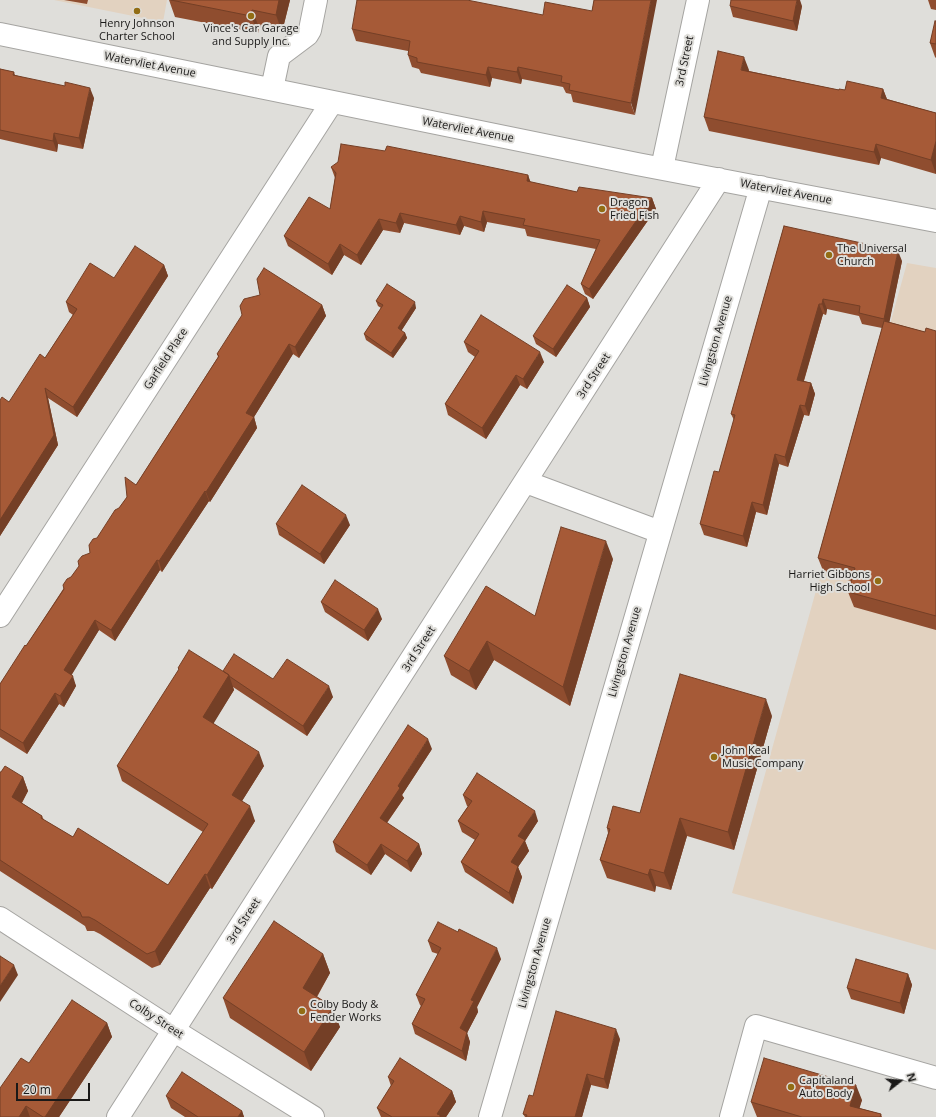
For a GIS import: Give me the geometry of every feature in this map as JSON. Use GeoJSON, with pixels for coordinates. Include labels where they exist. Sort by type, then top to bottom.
{"type":"FeatureCollection","features":[{"type":"Feature","properties":{"kind":"street"},"geometry":{"type":"LineString","coordinates":[[272,89],[279,56],[307,35],[310,30],[316,0]]}},
{"type":"Feature","properties":{"kind":"street","name":"3rd Street"},"geometry":{"type":"LineString","coordinates":[[662,168],[698,0]]}},
{"type":"Feature","properties":{"kind":"street","name":"Watervliet Avenue"},"geometry":{"type":"LineString","coordinates":[[0,34],[761,188],[936,221]]}},
{"type":"Feature","properties":{"kind":"street","name":"Garfield Place"},"geometry":{"type":"LineString","coordinates":[[0,616],[332,102]]}},
{"type":"Feature","properties":{"kind":"street","name":"3rd Street"},"geometry":{"type":"LineString","coordinates":[[118,1117],[719,179]]}},
{"type":"Feature","properties":{"kind":"street","name":"Livingston Avenue"},"geometry":{"type":"LineString","coordinates":[[490,1117],[761,188]]}},
{"type":"Feature","properties":{"kind":"street"},"geometry":{"type":"LineString","coordinates":[[526,482],[660,532]]}},
{"type":"Feature","properties":{"kind":"street","name":"Colby Street"},"geometry":{"type":"LineString","coordinates":[[0,918],[313,1117]]}},
{"type":"Feature","properties":{"kind":"street"},"geometry":{"type":"LineString","coordinates":[[731,1117],[756,1026],[936,1078]]}},
{"type":"Feature","properties":{"kind":"shaded area","name":"Henry Johnson Charter School"},"geometry":{"type":"Polygon","coordinates":[[[54,0],[167,0],[163,22],[54,0]]]}},
{"type":"Feature","properties":{"kind":"shaded area","name":"Harriet Gibbons High School"},"geometry":{"type":"Polygon","coordinates":[[[907,263],[936,268],[936,950],[732,893],[907,263]]]}},
{"type":"Feature","properties":{"kind":"building"},"geometry":{"type":"Polygon","coordinates":[[[171,0],[279,0],[276,15],[252,10],[251,16],[171,0]]]}},
{"type":"Feature","properties":{"kind":"building"},"geometry":{"type":"Polygon","coordinates":[[[357,0],[467,0],[543,15],[545,2],[592,11],[594,0],[651,0],[631,103],[569,90],[570,84],[561,82],[562,76],[518,67],[517,72],[488,67],[486,75],[417,62],[417,58],[408,55],[410,41],[352,29],[357,0]]]}},
{"type":"Feature","properties":{"kind":"building"},"geometry":{"type":"Polygon","coordinates":[[[731,0],[797,0],[793,21],[730,6],[731,0]]]}},
{"type":"Feature","properties":{"kind":"building"},"geometry":{"type":"Polygon","coordinates":[[[936,21],[936,44],[930,43],[936,21]]]}},
{"type":"Feature","properties":{"kind":"building"},"geometry":{"type":"Polygon","coordinates":[[[718,51],[744,57],[741,70],[839,90],[845,90],[847,81],[883,89],[881,98],[936,113],[936,141],[931,160],[876,144],[874,152],[704,117],[718,51]]]}},
{"type":"Feature","properties":{"kind":"building"},"geometry":{"type":"Polygon","coordinates":[[[0,69],[14,72],[13,75],[65,86],[65,82],[90,88],[79,138],[54,133],[53,141],[0,130],[0,69]]]}},
{"type":"Feature","properties":{"kind":"building"},"geometry":{"type":"Polygon","coordinates":[[[341,144],[385,151],[387,146],[442,157],[528,175],[527,181],[577,192],[579,187],[652,198],[589,289],[581,284],[600,240],[523,225],[525,219],[483,211],[481,222],[460,216],[456,225],[400,213],[396,223],[379,219],[357,255],[340,244],[328,264],[284,236],[309,197],[330,209],[336,173],[331,167],[338,162],[341,144]]]}},
{"type":"Feature","properties":{"kind":"building"},"geometry":{"type":"Polygon","coordinates":[[[784,226],[898,251],[884,319],[859,313],[860,306],[823,299],[822,304],[819,304],[797,380],[811,383],[805,406],[800,405],[785,457],[775,454],[763,505],[752,502],[743,536],[700,524],[714,471],[719,472],[735,415],[731,414],[784,226]]]}},
{"type":"Feature","properties":{"kind":"building"},"geometry":{"type":"Polygon","coordinates":[[[135,246],[164,265],[73,407],[45,388],[54,435],[0,520],[0,400],[2,397],[9,402],[40,354],[45,358],[77,309],[66,302],[90,263],[114,278],[135,246]]]}},
{"type":"Feature","properties":{"kind":"building"},"geometry":{"type":"Polygon","coordinates":[[[264,268],[322,305],[295,347],[289,344],[246,413],[254,417],[206,492],[205,491],[159,561],[157,560],[111,630],[95,620],[64,670],[73,676],[60,696],[55,693],[23,743],[0,729],[0,684],[64,589],[63,585],[67,579],[71,577],[79,566],[78,561],[82,556],[90,553],[89,545],[93,539],[97,538],[115,510],[119,508],[127,497],[125,477],[136,485],[219,356],[217,354],[242,315],[240,306],[244,299],[260,295],[257,279],[264,268]]]}},
{"type":"Feature","properties":{"kind":"building"},"geometry":{"type":"Polygon","coordinates":[[[387,284],[415,302],[398,328],[405,333],[391,353],[364,334],[383,305],[376,301],[387,284]]]}},
{"type":"Feature","properties":{"kind":"building"},"geometry":{"type":"Polygon","coordinates":[[[567,285],[587,298],[553,349],[533,336],[567,285]]]}},
{"type":"Feature","properties":{"kind":"building"},"geometry":{"type":"Polygon","coordinates":[[[481,315],[540,352],[523,379],[516,375],[482,428],[445,404],[479,351],[464,342],[481,315]]]}},
{"type":"Feature","properties":{"kind":"building"},"geometry":{"type":"Polygon","coordinates":[[[884,321],[925,332],[926,328],[936,331],[936,616],[848,592],[855,568],[818,558],[884,321]]]}},
{"type":"Feature","properties":{"kind":"building"},"geometry":{"type":"Polygon","coordinates":[[[302,485],[346,515],[320,554],[276,524],[302,485]]]}},
{"type":"Feature","properties":{"kind":"building"},"geometry":{"type":"Polygon","coordinates":[[[561,527],[606,541],[563,687],[487,641],[469,671],[444,656],[486,586],[535,616],[561,527]]]}},
{"type":"Feature","properties":{"kind":"building"},"geometry":{"type":"Polygon","coordinates":[[[335,580],[378,609],[364,630],[321,602],[335,580]]]}},
{"type":"Feature","properties":{"kind":"building"},"geometry":{"type":"Polygon","coordinates":[[[189,650],[229,675],[203,717],[259,752],[232,795],[250,806],[207,875],[205,874],[155,951],[147,954],[95,920],[89,917],[82,917],[80,912],[0,860],[0,772],[5,766],[23,777],[12,797],[42,816],[41,818],[73,837],[78,828],[168,885],[208,824],[117,766],[179,669],[178,668],[189,650]]]}},
{"type":"Feature","properties":{"kind":"building"},"geometry":{"type":"Polygon","coordinates":[[[234,654],[273,679],[287,659],[329,686],[303,726],[223,671],[234,654]]]}},
{"type":"Feature","properties":{"kind":"building"},"geometry":{"type":"Polygon","coordinates":[[[680,674],[766,699],[728,832],[680,818],[664,873],[650,869],[648,875],[600,860],[610,829],[607,828],[613,806],[640,813],[680,674]]]}},
{"type":"Feature","properties":{"kind":"building"},"geometry":{"type":"Polygon","coordinates":[[[408,725],[428,739],[398,786],[400,788],[380,818],[419,844],[407,861],[381,844],[367,865],[333,842],[408,725]]]}},
{"type":"Feature","properties":{"kind":"building"},"geometry":{"type":"Polygon","coordinates":[[[477,773],[535,811],[518,836],[525,840],[511,862],[518,866],[509,893],[461,862],[479,834],[458,821],[472,801],[463,795],[477,773]]]}},
{"type":"Feature","properties":{"kind":"building"},"geometry":{"type":"Polygon","coordinates":[[[274,921],[323,954],[303,988],[333,1007],[304,1052],[223,998],[274,921]]]}},
{"type":"Feature","properties":{"kind":"building"},"geometry":{"type":"Polygon","coordinates":[[[438,922],[458,932],[459,929],[497,948],[471,1000],[474,1001],[460,1028],[467,1032],[462,1051],[412,1024],[425,999],[416,995],[441,948],[428,941],[438,922]]]}},
{"type":"Feature","properties":{"kind":"building"},"geometry":{"type":"Polygon","coordinates":[[[0,956],[14,965],[0,986],[0,956]]]}},
{"type":"Feature","properties":{"kind":"building"},"geometry":{"type":"Polygon","coordinates":[[[856,959],[908,974],[900,1003],[847,988],[856,959]]]}},
{"type":"Feature","properties":{"kind":"building"},"geometry":{"type":"Polygon","coordinates":[[[72,1000],[107,1023],[45,1117],[26,1106],[19,1117],[0,1117],[0,1088],[21,1058],[29,1063],[72,1000]]]}},
{"type":"Feature","properties":{"kind":"building"},"geometry":{"type":"Polygon","coordinates":[[[556,1011],[616,1029],[604,1079],[587,1074],[575,1117],[526,1117],[527,1115],[523,1114],[529,1095],[533,1096],[556,1011]]]}},
{"type":"Feature","properties":{"kind":"building"},"geometry":{"type":"Polygon","coordinates":[[[400,1058],[452,1091],[437,1114],[440,1115],[440,1117],[392,1117],[377,1108],[394,1081],[388,1077],[400,1058]]]}},
{"type":"Feature","properties":{"kind":"building","name":"Capitaland Auto Body"},"geometry":{"type":"Polygon","coordinates":[[[764,1058],[856,1085],[850,1106],[881,1114],[880,1117],[802,1117],[751,1102],[764,1058]]]}},
{"type":"Feature","properties":{"kind":"building"},"geometry":{"type":"Polygon","coordinates":[[[182,1072],[242,1111],[238,1117],[198,1117],[166,1096],[182,1072]]]}},
{"type":"Feature","properties":{"kind":"place","name":"Henry Johnson Charter School"},"geometry":{"type":"Point","coordinates":[137,11]}},
{"type":"Feature","properties":{"kind":"place","name":"Vince's Car Garage and Supply Inc."},"geometry":{"type":"Point","coordinates":[251,16]}},
{"type":"Feature","properties":{"kind":"place","name":"Dragon Fried Fish"},"geometry":{"type":"Point","coordinates":[602,209]}},
{"type":"Feature","properties":{"kind":"place","name":"The Universal Church"},"geometry":{"type":"Point","coordinates":[829,255]}},
{"type":"Feature","properties":{"kind":"place","name":"Harriet Gibbons High School"},"geometry":{"type":"Point","coordinates":[878,581]}},
{"type":"Feature","properties":{"kind":"place","name":"John Keal Music Company"},"geometry":{"type":"Point","coordinates":[714,757]}},
{"type":"Feature","properties":{"kind":"place","name":"Colby Body & Fender Works"},"geometry":{"type":"Point","coordinates":[302,1011]}},
{"type":"Feature","properties":{"kind":"place","name":"Capitaland Auto Body"},"geometry":{"type":"Point","coordinates":[791,1087]}}]}
